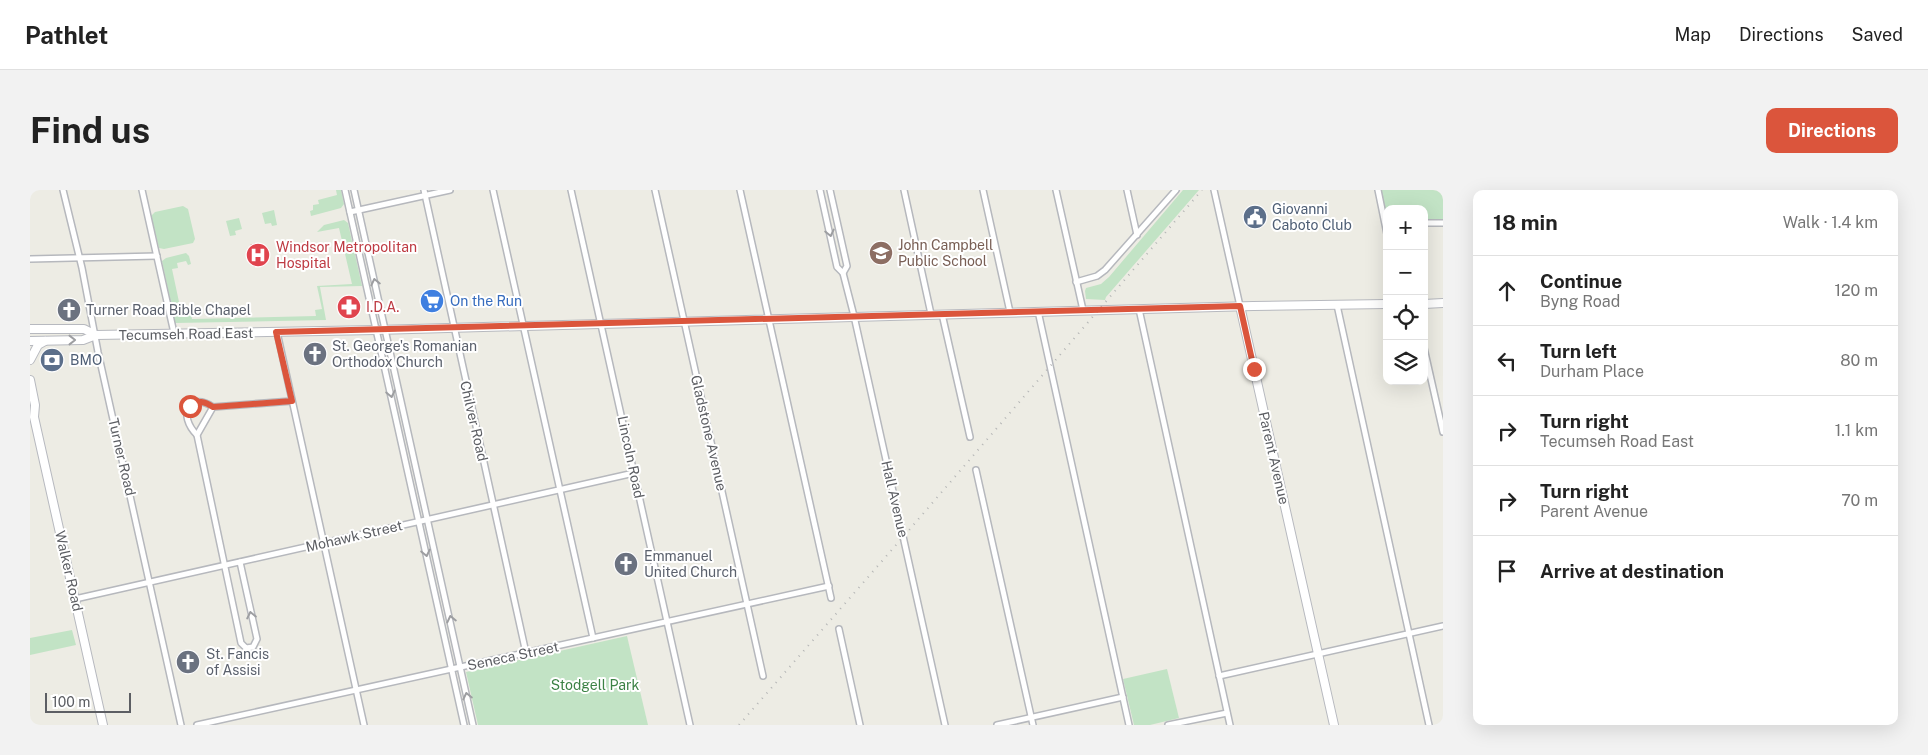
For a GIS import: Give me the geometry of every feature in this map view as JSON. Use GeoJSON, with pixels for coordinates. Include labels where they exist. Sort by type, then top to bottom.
{"type":"FeatureCollection","features":[{"type":"Feature","properties":{"kind":"main road"},"geometry":{"type":"LineString","coordinates":[[1428,304],[1443,303]]}},
{"type":"Feature","properties":{"kind":"main road","name":"Tecumseh Road East"},"geometry":{"type":"LineString","coordinates":[[30,341],[83,340],[96,335],[376,330],[1038,311],[1383,304]]}},
{"type":"Feature","properties":{"kind":"main road","name":"Parent Avenue"},"geometry":{"type":"LineString","coordinates":[[1240,306],[1334,725]]}},
{"type":"Feature","properties":{"kind":"main road"},"geometry":{"type":"LineString","coordinates":[[30,323],[48,330]]}},
{"type":"Feature","properties":{"kind":"main road","name":"Tecumseh Road East"},"geometry":{"type":"LineString","coordinates":[[30,329],[84,329],[96,335]]}},
{"type":"Feature","properties":{"kind":"main road"},"geometry":{"type":"LineString","coordinates":[[30,360],[38,345],[47,341]]}},
{"type":"Feature","properties":{"kind":"main road","name":"Walker Road"},"geometry":{"type":"LineString","coordinates":[[30,380],[35,405],[32,414],[103,725]]}},
{"type":"Feature","properties":{"kind":"street","name":"Turner Road"},"geometry":{"type":"LineString","coordinates":[[63,190],[181,725]]}},
{"type":"Feature","properties":{"kind":"street"},"geometry":{"type":"LineString","coordinates":[[142,190],[174,333]]}},
{"type":"Feature","properties":{"kind":"street"},"geometry":{"type":"LineString","coordinates":[[345,190],[464,725]]}},
{"type":"Feature","properties":{"kind":"street"},"geometry":{"type":"LineString","coordinates":[[354,190],[473,725]]}},
{"type":"Feature","properties":{"kind":"street"},"geometry":{"type":"LineString","coordinates":[[350,212],[424,193],[450,190]]}},
{"type":"Feature","properties":{"kind":"street"},"geometry":{"type":"LineString","coordinates":[[493,190],[593,638]]}},
{"type":"Feature","properties":{"kind":"street","name":"Lincoln Road"},"geometry":{"type":"LineString","coordinates":[[571,190],[690,725]]}},
{"type":"Feature","properties":{"kind":"street","name":"Gladstone Avenue"},"geometry":{"type":"LineString","coordinates":[[655,190],[763,676]]}},
{"type":"Feature","properties":{"kind":"street"},"geometry":{"type":"LineString","coordinates":[[740,190],[831,598]]}},
{"type":"Feature","properties":{"kind":"street","name":"Hall Avenue"},"geometry":{"type":"LineString","coordinates":[[820,190],[837,267],[844,273]]}},
{"type":"Feature","properties":{"kind":"street","name":"Hall Avenue"},"geometry":{"type":"LineString","coordinates":[[830,190],[847,266],[844,273],[945,725]]}},
{"type":"Feature","properties":{"kind":"street"},"geometry":{"type":"LineString","coordinates":[[904,190],[931,314]]}},
{"type":"Feature","properties":{"kind":"street"},"geometry":{"type":"LineString","coordinates":[[983,190],[1010,312]]}},
{"type":"Feature","properties":{"kind":"street"},"geometry":{"type":"LineString","coordinates":[[1056,190],[1082,310]]}},
{"type":"Feature","properties":{"kind":"street"},"geometry":{"type":"LineString","coordinates":[[1127,190],[1137,235]]}},
{"type":"Feature","properties":{"kind":"street"},"geometry":{"type":"LineString","coordinates":[[1076,282],[1098,276],[1111,265],[1176,190]]}},
{"type":"Feature","properties":{"kind":"street","name":"Parent Avenue"},"geometry":{"type":"LineString","coordinates":[[1214,190],[1240,306]]}},
{"type":"Feature","properties":{"kind":"street"},"geometry":{"type":"LineString","coordinates":[[1378,190],[1383,212]]}},
{"type":"Feature","properties":{"kind":"street","name":"Chilver Road"},"geometry":{"type":"LineString","coordinates":[[424,193],[526,653]]}},
{"type":"Feature","properties":{"kind":"street"},"geometry":{"type":"LineString","coordinates":[[1428,224],[1443,223]]}},
{"type":"Feature","properties":{"kind":"street"},"geometry":{"type":"LineString","coordinates":[[30,259],[157,256]]}},
{"type":"Feature","properties":{"kind":"street"},"geometry":{"type":"LineString","coordinates":[[1337,305],[1429,725]]}},
{"type":"Feature","properties":{"kind":"street"},"geometry":{"type":"LineString","coordinates":[[1139,309],[1230,725]]}},
{"type":"Feature","properties":{"kind":"street"},"geometry":{"type":"LineString","coordinates":[[1038,311],[1129,725]]}},
{"type":"Feature","properties":{"kind":"street"},"geometry":{"type":"LineString","coordinates":[[942,314],[970,437]]}},
{"type":"Feature","properties":{"kind":"street"},"geometry":{"type":"LineString","coordinates":[[276,332],[364,725]]}},
{"type":"Feature","properties":{"kind":"street"},"geometry":{"type":"LineString","coordinates":[[1428,366],[1443,432]]}},
{"type":"Feature","properties":{"kind":"street"},"geometry":{"type":"LineString","coordinates":[[240,562],[256,639],[253,647],[250,648],[246,648],[241,643],[197,435],[190,428],[186,420],[186,413],[190,406],[197,402],[205,402],[213,407],[292,401]]}},
{"type":"Feature","properties":{"kind":"street"},"geometry":{"type":"LineString","coordinates":[[197,435],[213,407]]}},
{"type":"Feature","properties":{"kind":"street"},"geometry":{"type":"LineString","coordinates":[[403,450],[412,447]]}},
{"type":"Feature","properties":{"kind":"street"},"geometry":{"type":"LineString","coordinates":[[976,470],[1033,725]]}},
{"type":"Feature","properties":{"kind":"street","name":"Mohawk Street"},"geometry":{"type":"LineString","coordinates":[[75,599],[634,473]]}},
{"type":"Feature","properties":{"kind":"street","name":"Seneca Street"},"geometry":{"type":"LineString","coordinates":[[197,725],[829,586]]}},
{"type":"Feature","properties":{"kind":"street"},"geometry":{"type":"LineString","coordinates":[[1219,676],[1443,626]]}},
{"type":"Feature","properties":{"kind":"street"},"geometry":{"type":"LineString","coordinates":[[839,629],[860,725]]}},
{"type":"Feature","properties":{"kind":"street"},"geometry":{"type":"LineString","coordinates":[[997,725],[1123,697]]}},
{"type":"Feature","properties":{"kind":"street"},"geometry":{"type":"LineString","coordinates":[[1168,725],[1227,713]]}},
{"type":"Feature","properties":{"kind":"green space"},"geometry":{"type":"Polygon","coordinates":[[[336,190],[341,190],[344,204],[341,208],[311,216],[310,211],[313,210],[313,205],[319,204],[318,200],[337,195],[336,190]]]}},
{"type":"Feature","properties":{"kind":"green space"},"geometry":{"type":"Polygon","coordinates":[[[1183,190],[1199,190],[1105,300],[1086,299],[1086,288],[1101,284],[1109,277],[1183,190]]]}},
{"type":"Feature","properties":{"kind":"green space"},"geometry":{"type":"Polygon","coordinates":[[[1381,190],[1443,190],[1443,221],[1428,221],[1428,205],[1384,205],[1381,190]]]}},
{"type":"Feature","properties":{"kind":"green space"},"geometry":{"type":"Polygon","coordinates":[[[183,206],[188,209],[195,239],[193,243],[164,249],[159,248],[151,216],[155,212],[183,206]]]}},
{"type":"Feature","properties":{"kind":"green space"},"geometry":{"type":"Polygon","coordinates":[[[274,210],[277,225],[265,224],[262,213],[274,210]]]}},
{"type":"Feature","properties":{"kind":"green space"},"geometry":{"type":"Polygon","coordinates":[[[239,218],[242,229],[235,231],[236,235],[230,236],[226,221],[239,218]]]}},
{"type":"Feature","properties":{"kind":"green space"},"geometry":{"type":"Polygon","coordinates":[[[344,220],[348,223],[362,286],[320,287],[326,320],[175,323],[162,261],[166,258],[186,253],[191,264],[188,265],[186,261],[177,263],[178,268],[172,269],[182,316],[191,314],[192,319],[316,316],[315,310],[322,309],[317,286],[352,284],[339,228],[317,232],[324,225],[344,220]]]}},
{"type":"Feature","properties":{"kind":"green space"},"geometry":{"type":"Polygon","coordinates":[[[72,630],[76,645],[30,655],[30,638],[72,630]]]}},
{"type":"Feature","properties":{"kind":"green space","name":"Stodgell Park"},"geometry":{"type":"Polygon","coordinates":[[[627,636],[648,725],[478,725],[466,672],[627,636]]]}},
{"type":"Feature","properties":{"kind":"green space"},"geometry":{"type":"Polygon","coordinates":[[[1167,669],[1179,718],[1150,725],[1134,725],[1123,679],[1167,669]]]}},
{"type":"Feature","properties":{"kind":"railway"},"geometry":{"type":"LineString","coordinates":[[739,725],[1202,190]]}},
{"type":"Feature","properties":{"kind":"place","name":"Giovanni Caboto Club"},"geometry":{"type":"Point","coordinates":[1255,217]}},
{"type":"Feature","properties":{"kind":"place","name":"John Campbell Public School"},"geometry":{"type":"Point","coordinates":[881,253]}},
{"type":"Feature","properties":{"kind":"place","name":"Windsor Metropolitan Hospital"},"geometry":{"type":"Point","coordinates":[258,255]}},
{"type":"Feature","properties":{"kind":"place","name":"On the Run"},"geometry":{"type":"Point","coordinates":[432,301]}},
{"type":"Feature","properties":{"kind":"place","name":"I.D.A."},"geometry":{"type":"Point","coordinates":[349,307]}},
{"type":"Feature","properties":{"kind":"place","name":"Turner Road Bible Chapel"},"geometry":{"type":"Point","coordinates":[69,310]}},
{"type":"Feature","properties":{"kind":"place","name":"St. George's Romanian Orthodox Church"},"geometry":{"type":"Point","coordinates":[315,354]}},
{"type":"Feature","properties":{"kind":"place","name":"BMO"},"geometry":{"type":"Point","coordinates":[52,360]}},
{"type":"Feature","properties":{"kind":"place","name":"Emmanuel United Church"},"geometry":{"type":"Point","coordinates":[626,564]}},
{"type":"Feature","properties":{"kind":"place","name":"St. Fancis of Assisi"},"geometry":{"type":"Point","coordinates":[188,662]}},
{"type":"Feature","properties":{"kind":"route"},"geometry":{"type":"LineString","coordinates":[[190,406],[197,402],[205,402],[213,407],[292,401],[276,332],[1240,306],[1254,369]]}}]}
